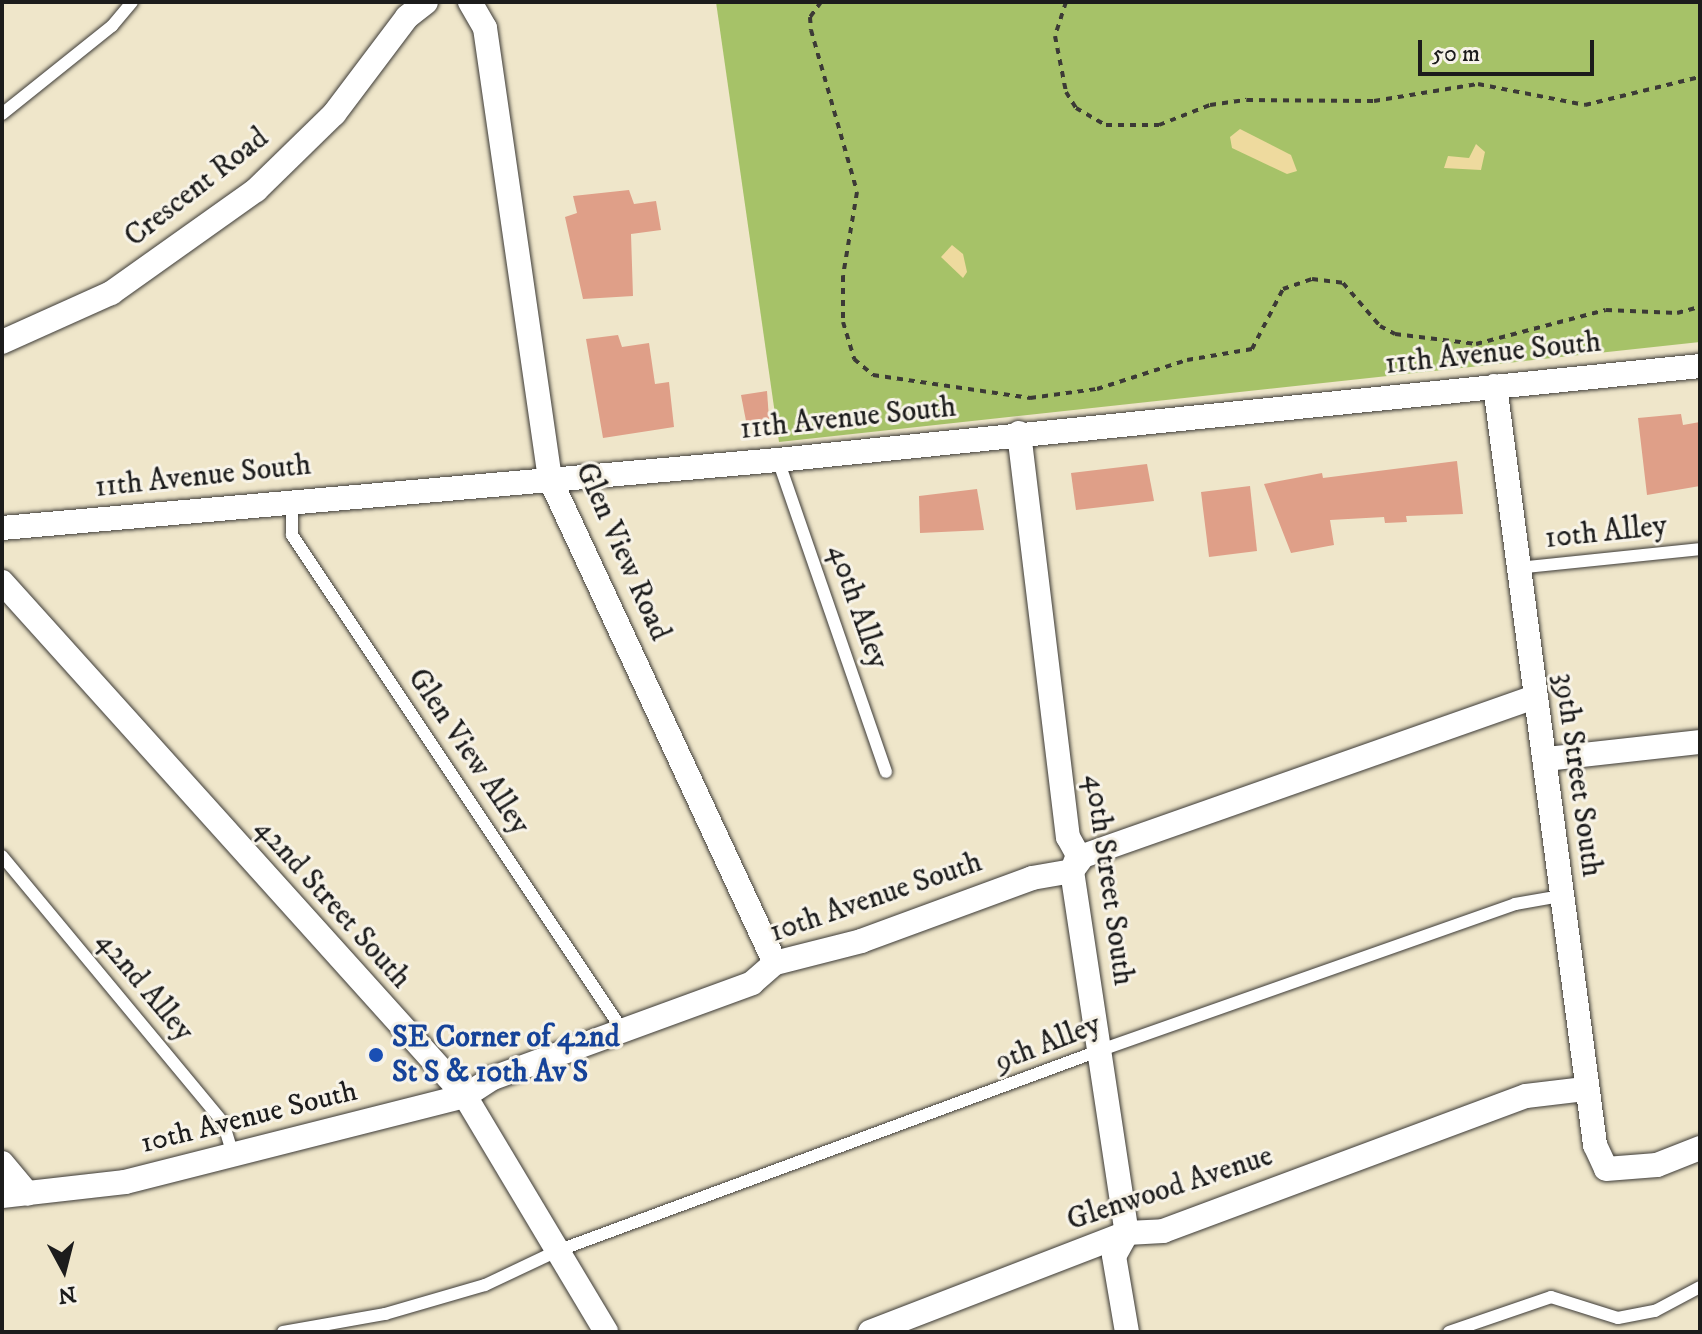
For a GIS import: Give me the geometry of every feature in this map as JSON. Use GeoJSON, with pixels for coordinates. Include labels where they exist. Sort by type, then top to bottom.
{"type":"FeatureCollection","features":[{"type":"Feature","properties":{"kind":"street","name":"Crescent Road"},"geometry":{"type":"LineString","coordinates":[[2,342],[111,293],[256,190],[334,114],[407,17],[426,2]]}},
{"type":"Feature","properties":{"kind":"street","name":"Glen View Road"},"geometry":{"type":"LineString","coordinates":[[470,2],[485,28],[550,479],[775,963]]}},
{"type":"Feature","properties":{"kind":"street","name":"11th Avenue South"},"geometry":{"type":"LineString","coordinates":[[2,528],[292,500],[778,460],[1019,433],[1700,366]]}},
{"type":"Feature","properties":{"kind":"street","name":"39th Street South"},"geometry":{"type":"LineString","coordinates":[[1495,386],[1534,697],[1546,759],[1585,1089],[1595,1145],[1606,1169],[1657,1165],[1700,1148]]}},
{"type":"Feature","properties":{"kind":"street","name":"40th Street South"},"geometry":{"type":"LineString","coordinates":[[1019,433],[1068,837],[1078,855],[1072,871],[1127,1233],[1114,1256],[1127,1332]]}},
{"type":"Feature","properties":{"kind":"street","name":"42nd Street South"},"geometry":{"type":"LineString","coordinates":[[2,582],[465,1096],[606,1332]]}},
{"type":"Feature","properties":{"kind":"street","name":"10th Avenue South"},"geometry":{"type":"LineString","coordinates":[[2,1196],[125,1182],[234,1157],[465,1096],[493,1078],[621,1028],[752,983],[775,963],[861,941],[1032,878],[1072,871],[1083,856],[1534,697]]}},
{"type":"Feature","properties":{"kind":"street"},"geometry":{"type":"LineString","coordinates":[[1546,759],[1700,742]]}},
{"type":"Feature","properties":{"kind":"street","name":"Glenwood Avenue"},"geometry":{"type":"LineString","coordinates":[[870,1332],[1127,1233],[1163,1231],[1526,1096],[1585,1089]]}},
{"type":"Feature","properties":{"kind":"street"},"geometry":{"type":"LineString","coordinates":[[2,1163],[28,1194]]}},
{"type":"Feature","properties":{"kind":"lane"},"geometry":{"type":"LineString","coordinates":[[2,114],[112,26],[132,2]]}},
{"type":"Feature","properties":{"kind":"lane","name":"40th Alley"},"geometry":{"type":"LineString","coordinates":[[778,460],[886,772]]}},
{"type":"Feature","properties":{"kind":"lane","name":"Glen View Alley"},"geometry":{"type":"LineString","coordinates":[[292,500],[292,535],[621,1028]]}},
{"type":"Feature","properties":{"kind":"lane","name":"10th Alley"},"geometry":{"type":"LineString","coordinates":[[1517,568],[1700,549]]}},
{"type":"Feature","properties":{"kind":"lane","name":"42nd Alley"},"geometry":{"type":"LineString","coordinates":[[2,856],[223,1122],[234,1157]]}},
{"type":"Feature","properties":{"kind":"lane","name":"9th Alley"},"geometry":{"type":"LineString","coordinates":[[283,1332],[385,1314],[485,1285],[557,1251],[1101,1050],[1515,904],[1561,896]]}},
{"type":"Feature","properties":{"kind":"lane"},"geometry":{"type":"LineString","coordinates":[[1449,1332],[1551,1297],[1618,1318],[1655,1311],[1700,1287]]}},
{"type":"Feature","properties":{"kind":"path"},"geometry":{"type":"LineString","coordinates":[[821,2],[810,17],[811,30],[857,192],[843,276],[845,332],[854,359],[863,370],[880,377],[1030,398],[1097,389],[1187,360],[1252,349],[1283,289],[1312,279],[1343,283],[1380,326],[1395,334],[1476,344],[1500,342],[1606,310],[1677,313],[1700,307]]}},
{"type":"Feature","properties":{"kind":"path"},"geometry":{"type":"LineString","coordinates":[[1066,2],[1055,36],[1066,92],[1076,108],[1106,125],[1159,125],[1210,105],[1247,100],[1374,101],[1478,84],[1585,105],[1700,77]]}},
{"type":"Feature","properties":{"kind":"green space"},"geometry":{"type":"Polygon","coordinates":[[[716,2],[1700,2],[1700,342],[779,442],[716,2]]]}},
{"type":"Feature","properties":{"kind":"sand"},"geometry":{"type":"Polygon","coordinates":[[[1240,129],[1291,155],[1297,171],[1287,174],[1232,148],[1230,137],[1240,129]]]}},
{"type":"Feature","properties":{"kind":"sand"},"geometry":{"type":"Polygon","coordinates":[[[1476,144],[1485,152],[1481,170],[1444,168],[1448,156],[1469,158],[1476,144]]]}},
{"type":"Feature","properties":{"kind":"sand"},"geometry":{"type":"Polygon","coordinates":[[[952,245],[963,254],[967,272],[963,278],[941,257],[952,245]]]}},
{"type":"Feature","properties":{"kind":"building"},"geometry":{"type":"Polygon","coordinates":[[[629,190],[634,204],[656,201],[661,230],[631,234],[633,296],[583,299],[565,217],[577,213],[573,196],[629,190]]]}},
{"type":"Feature","properties":{"kind":"building"},"geometry":{"type":"Polygon","coordinates":[[[618,335],[622,347],[649,343],[655,384],[669,382],[674,427],[603,438],[586,339],[618,335]]]}},
{"type":"Feature","properties":{"kind":"building"},"geometry":{"type":"Polygon","coordinates":[[[767,391],[769,419],[746,421],[741,395],[767,391]]]}},
{"type":"Feature","properties":{"kind":"building"},"geometry":{"type":"Polygon","coordinates":[[[1681,414],[1683,425],[1700,422],[1700,486],[1647,495],[1638,418],[1681,414]]]}},
{"type":"Feature","properties":{"kind":"building"},"geometry":{"type":"Polygon","coordinates":[[[1457,461],[1463,514],[1406,516],[1407,522],[1385,523],[1384,517],[1330,520],[1334,545],[1291,553],[1264,484],[1322,473],[1323,478],[1457,461]]]}},
{"type":"Feature","properties":{"kind":"building"},"geometry":{"type":"Polygon","coordinates":[[[1147,464],[1154,501],[1076,510],[1071,473],[1147,464]]]}},
{"type":"Feature","properties":{"kind":"building"},"geometry":{"type":"Polygon","coordinates":[[[1250,486],[1257,551],[1209,557],[1201,492],[1250,486]]]}},
{"type":"Feature","properties":{"kind":"building"},"geometry":{"type":"Polygon","coordinates":[[[977,489],[984,530],[920,533],[919,496],[977,489]]]}},
{"type":"Feature","properties":{"kind":"place","name":"SE Corner of 42nd St S & 10th Av S"},"geometry":{"type":"Point","coordinates":[376,1055]}}]}
